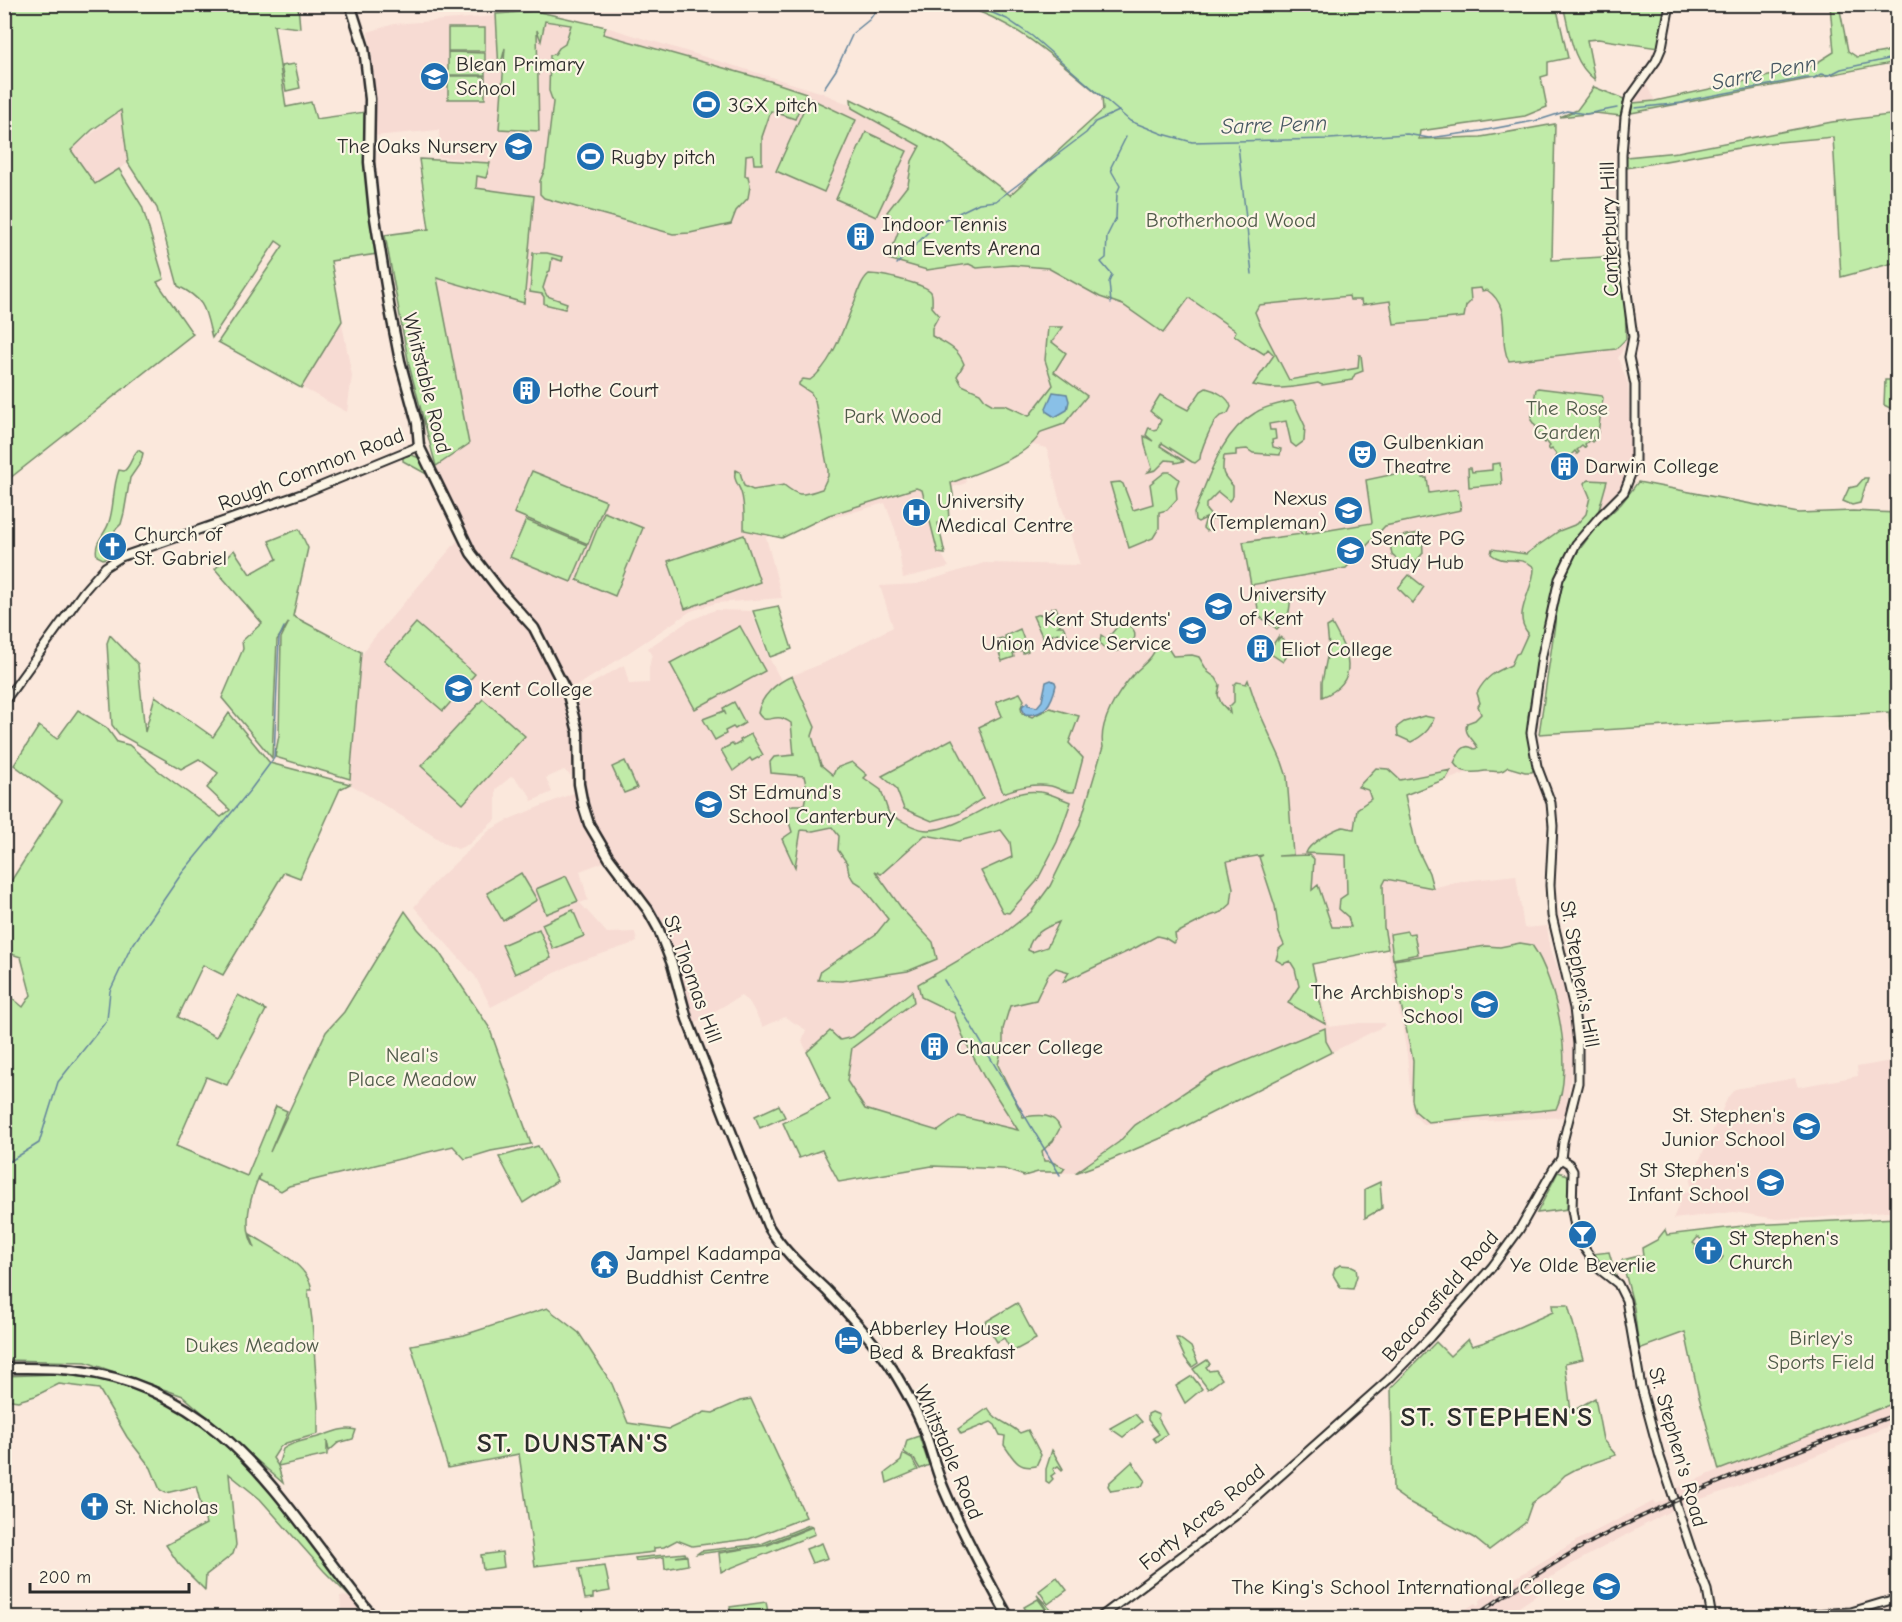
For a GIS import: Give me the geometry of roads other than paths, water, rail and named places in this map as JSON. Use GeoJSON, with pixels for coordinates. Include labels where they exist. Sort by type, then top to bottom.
{"type":"FeatureCollection","features":[{"type":"Feature","properties":{"kind":"main road","name":"Whitstable Road"},"geometry":{"type":"LineString","coordinates":[[350,4],[364,48],[370,99],[371,193],[390,310],[400,361],[417,423],[419,446],[471,553],[498,588],[534,628],[568,695],[578,732],[579,784]]}},
{"type":"Feature","properties":{"kind":"main road","name":"St. Thomas Hill"},"geometry":{"type":"LineString","coordinates":[[579,784],[591,828],[658,928],[672,964],[687,1019],[756,1197]]}},
{"type":"Feature","properties":{"kind":"main road","name":"Whitstable Road"},"geometry":{"type":"LineString","coordinates":[[756,1197],[768,1226],[785,1251],[859,1325],[903,1387],[923,1426],[943,1487],[964,1533],[1009,1617]]}},
{"type":"Feature","properties":{"kind":"main road"},"geometry":{"type":"LineString","coordinates":[[4,1368],[73,1370],[98,1374],[137,1385],[187,1409],[218,1431],[245,1456],[280,1495],[373,1617]]}},
{"type":"Feature","properties":{"kind":"street","name":"Canterbury Hill"},"geometry":{"type":"LineString","coordinates":[[1629,357],[1633,337],[1623,255],[1622,155],[1625,117],[1629,99],[1656,61],[1662,47],[1670,4]]}},
{"type":"Feature","properties":{"kind":"street","name":"St. Stephen's Hill"},"geometry":{"type":"LineString","coordinates":[[1561,1159],[1563,1142],[1577,1089],[1578,1044],[1574,1008],[1552,916],[1551,804],[1537,766],[1531,733],[1542,655],[1558,579],[1576,544],[1600,516],[1620,498],[1628,486],[1633,471],[1636,446],[1635,385],[1629,357]]}},
{"type":"Feature","properties":{"kind":"street","name":"Rough Common Road"},"geometry":{"type":"LineString","coordinates":[[4,702],[97,574],[114,560],[315,489],[419,446]]}},
{"type":"Feature","properties":{"kind":"street","name":"St. Stephen's Road"},"geometry":{"type":"LineString","coordinates":[[1561,1159],[1569,1164],[1573,1171],[1572,1210],[1577,1238],[1599,1269],[1618,1284],[1626,1300],[1641,1387],[1660,1457],[1707,1590],[1712,1617]]}},
{"type":"Feature","properties":{"kind":"street","name":"Beaconsfield Road"},"geometry":{"type":"LineString","coordinates":[[1322,1437],[1388,1380],[1465,1298],[1519,1230],[1561,1159]]}},
{"type":"Feature","properties":{"kind":"street","name":"Forty Acres Road"},"geometry":{"type":"LineString","coordinates":[[1100,1617],[1235,1516],[1322,1437]]}},
{"type":"Feature","properties":{"kind":"street"},"geometry":{"type":"LineString","coordinates":[[1794,1617],[1851,1612],[1898,1598]]}},
{"type":"Feature","properties":{"kind":"water"},"geometry":{"type":"Polygon","coordinates":[[[1053,392],[1067,394],[1069,401],[1067,410],[1055,417],[1047,412],[1046,408],[1053,392]]]}},
{"type":"Feature","properties":{"kind":"water"},"geometry":{"type":"Polygon","coordinates":[[[1051,680],[1056,685],[1050,702],[1043,711],[1025,714],[1023,705],[1028,702],[1028,705],[1037,707],[1042,701],[1046,682],[1051,680]]]}},
{"type":"Feature","properties":{"kind":"waterway"},"geometry":{"type":"LineString","coordinates":[[824,88],[836,70],[853,33],[869,20],[881,4]]}},
{"type":"Feature","properties":{"kind":"waterway","name":"Sarre Penn"},"geometry":{"type":"LineString","coordinates":[[971,4],[1007,19],[1032,36],[1130,121],[1192,142],[1329,139],[1407,134],[1429,138],[1539,120],[1567,111],[1586,114],[1617,108]]}},
{"type":"Feature","properties":{"kind":"waterway","name":"Sarre Penn"},"geometry":{"type":"LineString","coordinates":[[1635,108],[1682,103],[1814,78],[1821,74],[1829,75],[1841,69],[1898,57]]}},
{"type":"Feature","properties":{"kind":"waterway"},"geometry":{"type":"LineString","coordinates":[[897,264],[936,224],[979,203],[996,201],[1086,133],[1095,122],[1119,111]]}},
{"type":"Feature","properties":{"kind":"waterway"},"geometry":{"type":"LineString","coordinates":[[1111,303],[1109,282],[1112,275],[1101,262],[1106,258],[1107,236],[1116,218],[1117,193],[1120,186],[1111,167],[1126,137]]}},
{"type":"Feature","properties":{"kind":"waterway"},"geometry":{"type":"LineString","coordinates":[[1238,145],[1252,274]]}},
{"type":"Feature","properties":{"kind":"waterway"},"geometry":{"type":"LineString","coordinates":[[4,1165],[39,1143],[58,1082],[107,1020],[110,991],[130,949],[182,873],[274,758],[279,638],[284,627]]}},
{"type":"Feature","properties":{"kind":"waterway"},"geometry":{"type":"LineString","coordinates":[[944,980],[1060,1175]]}},
{"type":"Feature","properties":{"kind":"waterway"},"geometry":{"type":"LineString","coordinates":[[4,1226],[7,1254]]}},
{"type":"Feature","properties":{"kind":"railway"},"geometry":{"type":"LineString","coordinates":[[1472,1618],[1558,1561],[1624,1525],[1740,1473],[1898,1414]]}},
{"type":"Feature","properties":{"kind":"place","name":"Blean Primary School"},"geometry":{"type":"Point","coordinates":[435,76]}},
{"type":"Feature","properties":{"kind":"place","name":"3GX pitch"},"geometry":{"type":"Point","coordinates":[707,105]}},
{"type":"Feature","properties":{"kind":"place","name":"The Oaks Nursery"},"geometry":{"type":"Point","coordinates":[518,146]}},
{"type":"Feature","properties":{"kind":"place","name":"Rugby pitch"},"geometry":{"type":"Point","coordinates":[590,157]}},
{"type":"Feature","properties":{"kind":"place","name":"Indoor Tennis and Events Arena"},"geometry":{"type":"Point","coordinates":[861,236]}},
{"type":"Feature","properties":{"kind":"place","name":"Hothe Court"},"geometry":{"type":"Point","coordinates":[527,390]}},
{"type":"Feature","properties":{"kind":"place","name":"Gulbenkian Theatre"},"geometry":{"type":"Point","coordinates":[1362,454]}},
{"type":"Feature","properties":{"kind":"place","name":"Darwin College"},"geometry":{"type":"Point","coordinates":[1564,466]}},
{"type":"Feature","properties":{"kind":"place","name":"Nexus (Templeman)"},"geometry":{"type":"Point","coordinates":[1348,510]}},
{"type":"Feature","properties":{"kind":"place","name":"University Medical Centre"},"geometry":{"type":"Point","coordinates":[916,513]}},
{"type":"Feature","properties":{"kind":"place","name":"Church of St. Gabriel"},"geometry":{"type":"Point","coordinates":[113,546]}},
{"type":"Feature","properties":{"kind":"place","name":"Senate PG Study Hub"},"geometry":{"type":"Point","coordinates":[1350,550]}},
{"type":"Feature","properties":{"kind":"place","name":"University of Kent"},"geometry":{"type":"Point","coordinates":[1218,606]}},
{"type":"Feature","properties":{"kind":"place","name":"Kent Students' Union Advice Service"},"geometry":{"type":"Point","coordinates":[1192,631]}},
{"type":"Feature","properties":{"kind":"place","name":"Eliot College"},"geometry":{"type":"Point","coordinates":[1260,649]}},
{"type":"Feature","properties":{"kind":"place","name":"Kent College"},"geometry":{"type":"Point","coordinates":[459,689]}},
{"type":"Feature","properties":{"kind":"place","name":"St Edmund's School Canterbury"},"geometry":{"type":"Point","coordinates":[708,804]}},
{"type":"Feature","properties":{"kind":"place","name":"The Archbishop's School"},"geometry":{"type":"Point","coordinates":[1484,1004]}},
{"type":"Feature","properties":{"kind":"place","name":"Chaucer College"},"geometry":{"type":"Point","coordinates":[935,1047]}},
{"type":"Feature","properties":{"kind":"place","name":"St. Stephen's Junior School"},"geometry":{"type":"Point","coordinates":[1806,1127]}},
{"type":"Feature","properties":{"kind":"place","name":"St Stephen's Infant School"},"geometry":{"type":"Point","coordinates":[1770,1182]}},
{"type":"Feature","properties":{"kind":"place","name":"Ye Olde Beverlie"},"geometry":{"type":"Point","coordinates":[1583,1234]}},
{"type":"Feature","properties":{"kind":"place","name":"St Stephen's Church"},"geometry":{"type":"Point","coordinates":[1708,1250]}},
{"type":"Feature","properties":{"kind":"place","name":"Jampel Kadampa Buddhist Centre"},"geometry":{"type":"Point","coordinates":[605,1265]}},
{"type":"Feature","properties":{"kind":"place","name":"Abberley House Bed & Breakfast"},"geometry":{"type":"Point","coordinates":[848,1340]}},
{"type":"Feature","properties":{"kind":"place","name":"St. Nicholas"},"geometry":{"type":"Point","coordinates":[94,1507]}},
{"type":"Feature","properties":{"kind":"place","name":"The King's School International College"},"geometry":{"type":"Point","coordinates":[1606,1587]}},
{"type":"Feature","properties":{"kind":"district","name":"ST. STEPHEN'S"},"geometry":{"type":"Point","coordinates":[1497,1417]}},
{"type":"Feature","properties":{"kind":"district","name":"ST. DUNSTAN'S"},"geometry":{"type":"Point","coordinates":[573,1443]}},
{"type":"Feature","properties":{"kind":"park label","name":"Brotherhood Wood"},"geometry":{"type":"Point","coordinates":[1231,220]}},
{"type":"Feature","properties":{"kind":"park label","name":"Park Wood"},"geometry":{"type":"Point","coordinates":[893,416]}},
{"type":"Feature","properties":{"kind":"park label","name":"The Rose Garden"},"geometry":{"type":"Point","coordinates":[1567,420]}},
{"type":"Feature","properties":{"kind":"park label","name":"Neal's Place Meadow"},"geometry":{"type":"Point","coordinates":[412,1067]}},
{"type":"Feature","properties":{"kind":"park label","name":"Dukes Meadow"},"geometry":{"type":"Point","coordinates":[252,1345]}},
{"type":"Feature","properties":{"kind":"park label","name":"Birley's Sports Field"},"geometry":{"type":"Point","coordinates":[1821,1350]}}]}
